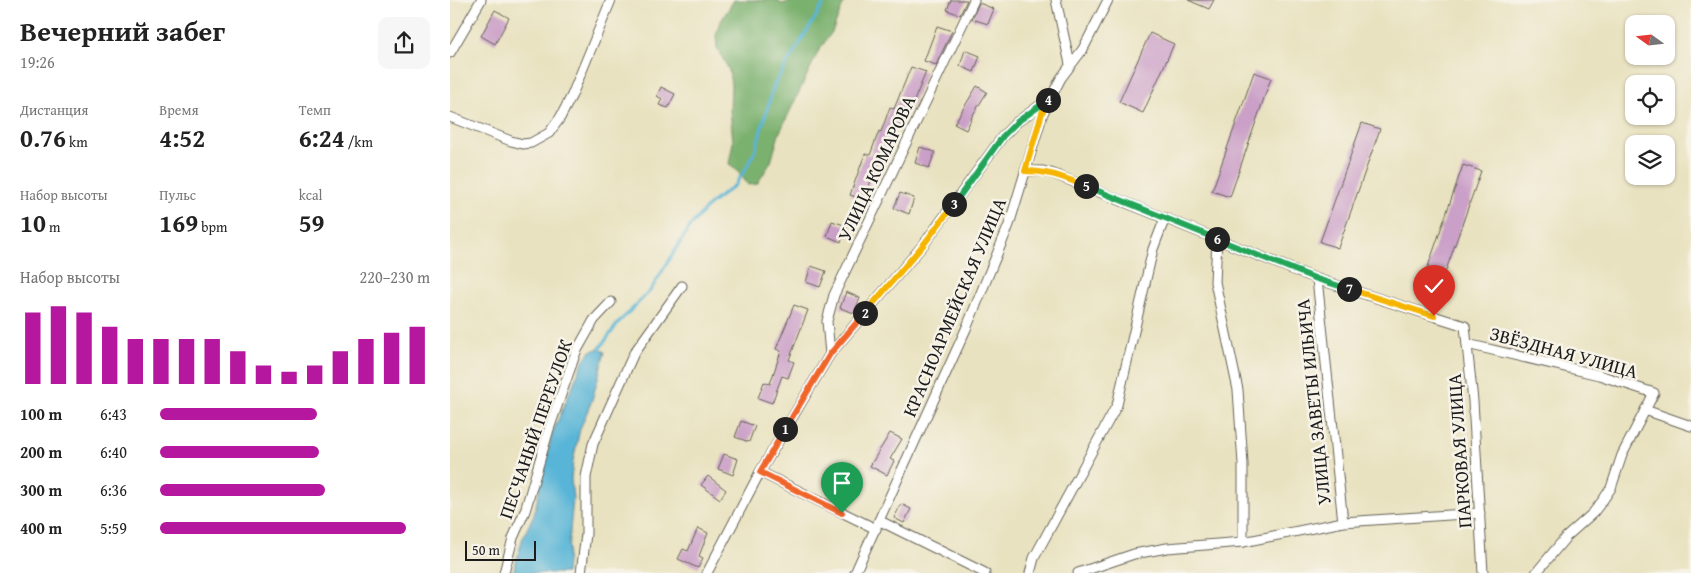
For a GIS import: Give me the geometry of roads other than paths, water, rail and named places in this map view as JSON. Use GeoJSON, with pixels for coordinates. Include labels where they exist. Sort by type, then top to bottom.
{"type":"FeatureCollection","features":[{"type":"Feature","properties":{"kind":"street"},"geometry":{"type":"LineString","coordinates":[[450,53],[481,0]]}},
{"type":"Feature","properties":{"kind":"street"},"geometry":{"type":"LineString","coordinates":[[450,117],[523,144],[531,143],[549,133],[560,118],[572,95],[611,0]]}},
{"type":"Feature","properties":{"kind":"street","name":"УЛИЦА КОМАРОВА"},"geometry":{"type":"LineString","coordinates":[[830,354],[827,321],[834,296],[974,0]]}},
{"type":"Feature","properties":{"kind":"street"},"geometry":{"type":"LineString","coordinates":[[1056,0],[1070,64]]}},
{"type":"Feature","properties":{"kind":"street","name":"КРАСНОАРМЕЙСКАЯ УЛИЦА"},"geometry":{"type":"LineString","coordinates":[[855,573],[966,329],[1009,225],[1042,113],[1070,64],[1083,49],[1108,0]]}},
{"type":"Feature","properties":{"kind":"street"},"geometry":{"type":"LineString","coordinates":[[708,573],[760,472],[830,354],[924,244],[1003,136],[1017,122],[1049,99]]}},
{"type":"Feature","properties":{"kind":"street"},"geometry":{"type":"LineString","coordinates":[[1025,171],[1043,171],[1054,174],[1317,279]]}},
{"type":"Feature","properties":{"kind":"street"},"geometry":{"type":"LineString","coordinates":[[1032,573],[1034,558],[1117,405],[1153,249],[1165,218]]}},
{"type":"Feature","properties":{"kind":"street"},"geometry":{"type":"LineString","coordinates":[[1217,239],[1215,282],[1238,390],[1243,464],[1243,542]]}},
{"type":"Feature","properties":{"kind":"street","name":"ПАРКОВАЯ УЛИЦА"},"geometry":{"type":"LineString","coordinates":[[1317,279],[1464,326],[1473,401],[1483,573]]}},
{"type":"Feature","properties":{"kind":"street","name":"УЛИЦА ЗАВЕТЫ ИЛЬИЧА"},"geometry":{"type":"LineString","coordinates":[[1317,279],[1342,522]]}},
{"type":"Feature","properties":{"kind":"street"},"geometry":{"type":"LineString","coordinates":[[581,573],[586,534],[586,477],[593,444],[634,353],[682,286]]}},
{"type":"Feature","properties":{"kind":"street","name":"ПЕСЧАНЫЙ ПЕРЕУЛОК"},"geometry":{"type":"LineString","coordinates":[[504,573],[513,538],[525,511],[549,429],[576,352],[594,320],[611,302]]}},
{"type":"Feature","properties":{"kind":"street","name":"ЗВЁЗДНАЯ УЛИЦА"},"geometry":{"type":"LineString","coordinates":[[1467,344],[1599,375],[1654,393],[1645,410]]}},
{"type":"Feature","properties":{"kind":"street"},"geometry":{"type":"LineString","coordinates":[[1536,573],[1566,537],[1593,513],[1604,500],[1611,488],[1622,455],[1645,410],[1691,426]]}},
{"type":"Feature","properties":{"kind":"street"},"geometry":{"type":"LineString","coordinates":[[760,472],[985,573]]}},
{"type":"Feature","properties":{"kind":"street","name":"УЛИЦА ЗАВЕТЫ ИЛЬИЧА"},"geometry":{"type":"LineString","coordinates":[[1078,573],[1134,554],[1167,548],[1243,542],[1342,522],[1480,513]]}},
{"type":"Feature","properties":{"kind":"water"},"geometry":{"type":"Polygon","coordinates":[[[600,348],[605,352],[592,400],[580,429],[573,461],[571,479],[573,499],[566,573],[513,573],[522,540],[534,514],[552,434],[584,359],[591,351],[600,348]]]}},
{"type":"Feature","properties":{"kind":"waterway"},"geometry":{"type":"LineString","coordinates":[[600,348],[619,322],[650,291],[691,225],[709,205],[735,185],[750,162],[756,148],[774,85],[826,0]]}}]}
